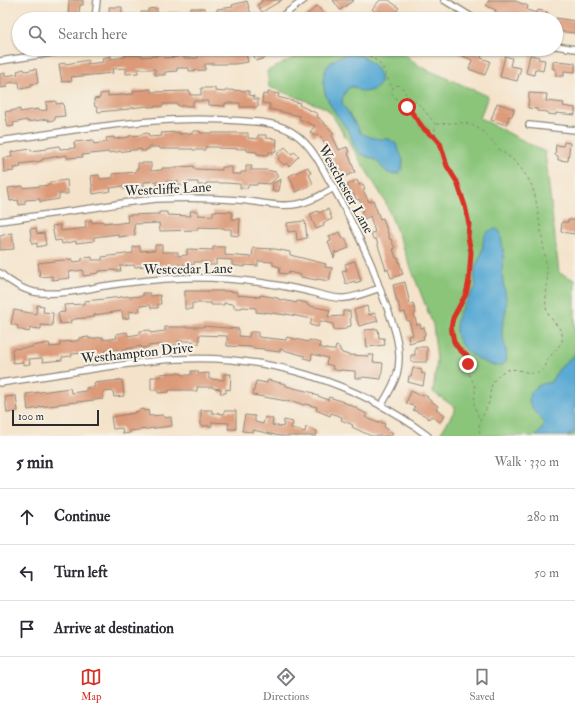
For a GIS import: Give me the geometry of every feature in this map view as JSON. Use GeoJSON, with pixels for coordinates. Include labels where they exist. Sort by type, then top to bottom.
{"type":"FeatureCollection","features":[{"type":"Feature","properties":{"kind":"street"},"geometry":{"type":"LineString","coordinates":[[96,12],[97,0]]}},
{"type":"Feature","properties":{"kind":"street"},"geometry":{"type":"LineString","coordinates":[[288,12],[304,0]]}},
{"type":"Feature","properties":{"kind":"street"},"geometry":{"type":"LineString","coordinates":[[444,0],[464,12]]}},
{"type":"Feature","properties":{"kind":"street"},"geometry":{"type":"LineString","coordinates":[[563,47],[575,49]]}},
{"type":"Feature","properties":{"kind":"street"},"geometry":{"type":"LineString","coordinates":[[0,61],[32,56]]}},
{"type":"Feature","properties":{"kind":"street","name":"Westchester Lane"},"geometry":{"type":"LineString","coordinates":[[0,141],[152,120],[236,120],[269,123],[286,128],[300,138],[312,151],[345,206],[375,273],[396,337],[399,354],[395,380],[381,406]]}},
{"type":"Feature","properties":{"kind":"street"},"geometry":{"type":"LineString","coordinates":[[529,125],[575,130]]}},
{"type":"Feature","properties":{"kind":"street","name":"Westcliffe Lane"},"geometry":{"type":"LineString","coordinates":[[0,221],[157,199],[223,199],[292,205],[301,204],[311,200],[334,188]]}},
{"type":"Feature","properties":{"kind":"street","name":"Westcedar Lane"},"geometry":{"type":"LineString","coordinates":[[0,273],[19,287],[42,293],[61,292],[150,280],[196,278],[258,282],[340,298],[359,296],[380,288]]}},
{"type":"Feature","properties":{"kind":"street","name":"Westhampton Drive"},"geometry":{"type":"LineString","coordinates":[[0,383],[149,361],[209,359],[246,362],[273,366],[337,385],[381,406],[428,436]]}},
{"type":"Feature","properties":{"kind":"path"},"geometry":{"type":"LineString","coordinates":[[370,56],[382,66],[395,98],[410,110],[427,132],[435,137],[442,147],[445,162],[456,179],[465,206],[469,224],[468,237],[471,252],[468,285],[466,294],[453,318],[451,327],[454,342],[467,356],[469,374],[475,386],[474,405],[480,422],[482,436]]}},
{"type":"Feature","properties":{"kind":"path"},"geometry":{"type":"LineString","coordinates":[[392,90],[396,85],[401,86],[406,94],[422,107],[435,124],[435,137]]}},
{"type":"Feature","properties":{"kind":"path"},"geometry":{"type":"LineString","coordinates":[[435,124],[462,122],[476,127],[501,151],[514,160],[531,184],[542,238],[547,277],[546,307],[548,314],[559,327],[562,336],[562,341],[542,371],[533,373],[517,369],[508,369],[496,377],[491,387],[489,403],[480,422]]}},
{"type":"Feature","properties":{"kind":"green space"},"geometry":{"type":"Polygon","coordinates":[[[298,56],[407,56],[421,67],[488,96],[480,118],[545,152],[559,273],[575,280],[575,436],[439,436],[456,408],[433,392],[437,360],[433,325],[385,201],[334,118],[326,108],[269,87],[267,71],[298,56]]]}},
{"type":"Feature","properties":{"kind":"water"},"geometry":{"type":"Polygon","coordinates":[[[340,56],[361,56],[368,60],[378,71],[380,83],[377,88],[365,92],[358,90],[355,87],[350,87],[344,94],[342,103],[361,133],[379,139],[389,139],[396,144],[403,160],[402,169],[399,173],[388,173],[377,161],[362,155],[355,147],[349,132],[334,111],[327,98],[323,83],[326,70],[334,60],[340,56]]]}},
{"type":"Feature","properties":{"kind":"water"},"geometry":{"type":"Polygon","coordinates":[[[495,229],[500,231],[502,240],[504,259],[502,275],[506,295],[506,310],[502,325],[502,334],[507,356],[505,363],[498,366],[484,362],[468,352],[462,346],[456,335],[458,316],[476,286],[476,268],[481,255],[485,236],[487,233],[495,229]]]}},
{"type":"Feature","properties":{"kind":"water"},"geometry":{"type":"Polygon","coordinates":[[[575,354],[575,432],[567,436],[536,436],[542,429],[543,421],[535,413],[530,404],[530,395],[538,386],[551,382],[558,371],[575,354]]]}},
{"type":"Feature","properties":{"kind":"building"},"geometry":{"type":"Polygon","coordinates":[[[69,0],[83,0],[83,5],[80,5],[79,12],[68,12],[69,0]]]}},
{"type":"Feature","properties":{"kind":"building"},"geometry":{"type":"Polygon","coordinates":[[[261,0],[282,0],[262,12],[257,5],[262,2],[261,0]]]}},
{"type":"Feature","properties":{"kind":"building"},"geometry":{"type":"Polygon","coordinates":[[[333,0],[354,0],[340,10],[333,0]]]}},
{"type":"Feature","properties":{"kind":"building"},"geometry":{"type":"Polygon","coordinates":[[[380,0],[389,0],[399,8],[395,12],[376,12],[372,9],[380,0]]]}},
{"type":"Feature","properties":{"kind":"building"},"geometry":{"type":"Polygon","coordinates":[[[489,0],[513,0],[528,6],[527,10],[534,12],[495,12],[496,10],[486,6],[489,0]]]}},
{"type":"Feature","properties":{"kind":"building"},"geometry":{"type":"Polygon","coordinates":[[[247,1],[250,12],[217,12],[217,9],[233,7],[232,5],[247,1]]]}},
{"type":"Feature","properties":{"kind":"building"},"geometry":{"type":"Polygon","coordinates":[[[317,6],[322,12],[310,12],[317,6]]]}},
{"type":"Feature","properties":{"kind":"building"},"geometry":{"type":"Polygon","coordinates":[[[109,7],[122,7],[122,12],[109,12],[109,7]]]}},
{"type":"Feature","properties":{"kind":"building"},"geometry":{"type":"Polygon","coordinates":[[[157,8],[157,12],[148,12],[148,9],[157,8]]]}},
{"type":"Feature","properties":{"kind":"building"},"geometry":{"type":"Polygon","coordinates":[[[191,8],[205,8],[205,12],[191,12],[191,8]]]}},
{"type":"Feature","properties":{"kind":"building"},"geometry":{"type":"Polygon","coordinates":[[[563,19],[575,21],[575,33],[563,32],[563,19]]]}},
{"type":"Feature","properties":{"kind":"building"},"geometry":{"type":"Polygon","coordinates":[[[111,56],[111,59],[125,56],[164,56],[164,58],[184,56],[184,58],[198,58],[198,56],[247,56],[248,62],[235,64],[205,64],[205,70],[189,71],[189,68],[177,68],[177,71],[165,72],[165,75],[155,75],[155,69],[138,69],[138,73],[126,74],[126,68],[112,69],[113,73],[71,77],[72,81],[62,82],[59,64],[88,60],[88,64],[103,62],[102,58],[111,56]]]}},
{"type":"Feature","properties":{"kind":"building"},"geometry":{"type":"Polygon","coordinates":[[[254,56],[265,56],[265,58],[256,61],[254,56]]]}},
{"type":"Feature","properties":{"kind":"building"},"geometry":{"type":"Polygon","coordinates":[[[463,56],[482,56],[481,58],[490,61],[485,75],[469,69],[472,60],[463,56]]]}},
{"type":"Feature","properties":{"kind":"building"},"geometry":{"type":"Polygon","coordinates":[[[505,56],[512,58],[510,66],[521,68],[517,81],[500,77],[505,56]]]}},
{"type":"Feature","properties":{"kind":"building"},"geometry":{"type":"Polygon","coordinates":[[[530,56],[539,57],[538,59],[545,60],[543,71],[535,69],[534,75],[526,73],[530,56]]]}},
{"type":"Feature","properties":{"kind":"building"},"geometry":{"type":"Polygon","coordinates":[[[553,61],[575,63],[575,72],[564,71],[564,76],[556,76],[556,69],[553,69],[553,61]]]}},
{"type":"Feature","properties":{"kind":"building"},"geometry":{"type":"Polygon","coordinates":[[[24,69],[25,71],[36,69],[38,83],[31,84],[31,87],[20,89],[19,82],[7,83],[7,87],[0,88],[0,74],[5,73],[5,76],[18,74],[17,71],[24,69]]]}},
{"type":"Feature","properties":{"kind":"building"},"geometry":{"type":"Polygon","coordinates":[[[201,88],[215,88],[215,91],[225,92],[226,90],[249,91],[249,95],[254,96],[254,99],[258,99],[258,107],[240,107],[240,103],[225,103],[225,106],[208,105],[208,101],[193,101],[193,106],[163,104],[163,106],[148,106],[98,112],[97,107],[95,107],[94,99],[100,98],[100,94],[108,93],[108,96],[134,94],[133,91],[151,89],[151,92],[190,91],[190,95],[201,95],[201,88]]]}},
{"type":"Feature","properties":{"kind":"building"},"geometry":{"type":"Polygon","coordinates":[[[268,92],[279,94],[278,97],[300,103],[299,105],[318,114],[317,116],[334,133],[332,135],[339,150],[347,147],[355,172],[344,177],[341,169],[336,171],[323,140],[317,134],[314,136],[310,132],[315,126],[299,119],[300,116],[269,109],[270,104],[262,103],[263,94],[268,95],[268,92]]]}},
{"type":"Feature","properties":{"kind":"building"},"geometry":{"type":"Polygon","coordinates":[[[529,93],[547,94],[546,101],[564,103],[563,106],[575,108],[575,115],[556,113],[556,115],[548,114],[548,112],[528,108],[529,93]]]}},
{"type":"Feature","properties":{"kind":"building"},"geometry":{"type":"Polygon","coordinates":[[[56,101],[56,104],[63,103],[65,116],[55,117],[55,120],[48,121],[48,119],[27,122],[27,120],[13,123],[14,126],[8,127],[5,112],[20,109],[20,112],[38,109],[38,111],[47,110],[46,102],[56,101]]]}},
{"type":"Feature","properties":{"kind":"building"},"geometry":{"type":"Polygon","coordinates":[[[497,103],[514,109],[512,116],[509,116],[506,125],[491,120],[497,103]]]}},
{"type":"Feature","properties":{"kind":"building"},"geometry":{"type":"Polygon","coordinates":[[[193,131],[200,131],[200,133],[248,133],[248,138],[258,139],[258,135],[266,135],[266,138],[277,139],[276,152],[269,152],[268,155],[257,154],[257,152],[247,151],[247,149],[218,147],[205,147],[205,150],[193,150],[160,149],[160,147],[149,147],[146,151],[141,151],[141,149],[82,155],[83,157],[67,158],[67,155],[42,159],[42,161],[20,164],[21,167],[13,168],[14,171],[4,172],[3,158],[12,157],[11,152],[31,149],[31,151],[47,149],[59,146],[60,149],[75,148],[74,142],[93,140],[94,144],[107,142],[106,138],[114,137],[114,139],[148,133],[149,137],[162,136],[161,133],[179,132],[179,134],[193,133],[193,131]]]}},
{"type":"Feature","properties":{"kind":"building"},"geometry":{"type":"Polygon","coordinates":[[[564,142],[570,143],[568,161],[558,160],[558,156],[555,155],[556,145],[563,146],[564,142]]]}},
{"type":"Feature","properties":{"kind":"building"},"geometry":{"type":"Polygon","coordinates":[[[285,147],[292,154],[294,152],[299,156],[289,166],[286,163],[284,165],[278,159],[280,157],[277,154],[285,147]]]}},
{"type":"Feature","properties":{"kind":"building"},"geometry":{"type":"Polygon","coordinates":[[[138,163],[151,163],[151,171],[162,170],[162,168],[194,166],[194,169],[222,170],[222,167],[232,167],[232,174],[241,174],[241,172],[246,172],[246,166],[252,166],[251,170],[266,170],[276,172],[276,175],[279,175],[270,184],[257,183],[257,185],[248,185],[248,188],[240,188],[240,184],[226,183],[206,183],[206,185],[198,185],[198,182],[186,182],[186,185],[178,185],[178,181],[164,181],[164,186],[157,186],[157,181],[144,182],[144,187],[124,189],[124,186],[110,188],[111,191],[93,194],[91,176],[99,175],[100,179],[113,178],[113,174],[136,172],[136,169],[138,169],[138,163]]]}},
{"type":"Feature","properties":{"kind":"building"},"geometry":{"type":"Polygon","coordinates":[[[308,167],[313,184],[296,192],[289,176],[308,167]]]}},
{"type":"Feature","properties":{"kind":"building"},"geometry":{"type":"Polygon","coordinates":[[[281,179],[279,191],[272,191],[273,183],[281,179]]]}},
{"type":"Feature","properties":{"kind":"building"},"geometry":{"type":"Polygon","coordinates":[[[67,180],[68,194],[59,194],[59,199],[40,202],[40,199],[25,200],[25,204],[19,205],[18,200],[10,201],[8,188],[50,185],[50,182],[67,180]]]}},
{"type":"Feature","properties":{"kind":"building"},"geometry":{"type":"Polygon","coordinates":[[[357,180],[359,185],[363,184],[365,189],[363,190],[369,202],[373,200],[380,219],[383,218],[390,240],[391,239],[395,249],[393,249],[396,258],[398,258],[403,274],[391,278],[388,269],[386,270],[376,239],[373,239],[371,233],[375,232],[370,216],[364,219],[361,212],[364,210],[359,199],[357,200],[352,191],[350,192],[347,185],[357,180]]]}},
{"type":"Feature","properties":{"kind":"building"},"geometry":{"type":"Polygon","coordinates":[[[328,209],[332,219],[323,223],[324,226],[316,229],[310,214],[318,211],[319,213],[328,209]]]}},
{"type":"Feature","properties":{"kind":"building"},"geometry":{"type":"Polygon","coordinates":[[[190,211],[198,211],[198,215],[213,216],[213,211],[232,212],[232,219],[240,219],[239,236],[231,235],[231,229],[224,228],[198,227],[198,230],[160,231],[159,223],[134,224],[135,235],[118,237],[118,234],[94,237],[94,241],[76,243],[76,241],[62,244],[61,240],[55,241],[52,226],[60,225],[61,231],[86,228],[85,221],[92,220],[92,223],[103,221],[103,223],[112,222],[113,224],[128,222],[127,215],[159,214],[159,212],[167,212],[167,215],[191,216],[190,211]]]}},
{"type":"Feature","properties":{"kind":"building"},"geometry":{"type":"Polygon","coordinates":[[[568,220],[575,220],[575,234],[561,232],[562,222],[568,222],[568,220]]]}},
{"type":"Feature","properties":{"kind":"building"},"geometry":{"type":"Polygon","coordinates":[[[305,221],[307,238],[297,240],[296,231],[288,232],[287,223],[305,221]]]}},
{"type":"Feature","properties":{"kind":"building"},"geometry":{"type":"Polygon","coordinates":[[[36,228],[37,234],[44,233],[46,245],[37,247],[37,243],[32,244],[30,229],[36,228]]]}},
{"type":"Feature","properties":{"kind":"building"},"geometry":{"type":"Polygon","coordinates":[[[340,232],[343,239],[345,238],[349,248],[336,253],[335,251],[334,258],[328,242],[331,241],[329,236],[340,232]]]}},
{"type":"Feature","properties":{"kind":"building"},"geometry":{"type":"Polygon","coordinates":[[[12,233],[14,249],[0,250],[0,236],[12,233]]]}},
{"type":"Feature","properties":{"kind":"building"},"geometry":{"type":"Polygon","coordinates":[[[155,245],[162,245],[162,252],[178,252],[178,256],[187,255],[187,249],[213,250],[213,247],[225,247],[225,255],[252,257],[253,248],[275,249],[290,252],[290,255],[326,264],[325,267],[332,268],[329,281],[301,277],[301,275],[289,272],[288,274],[279,273],[280,267],[273,265],[273,262],[258,261],[258,266],[245,265],[245,267],[232,265],[232,260],[216,259],[216,265],[209,265],[209,262],[194,262],[194,265],[156,265],[135,267],[134,265],[120,266],[121,271],[99,271],[99,273],[83,276],[83,270],[69,272],[70,278],[52,280],[52,276],[40,277],[38,263],[72,259],[72,262],[82,261],[82,258],[92,257],[92,260],[102,260],[102,257],[133,253],[133,247],[140,246],[140,251],[155,250],[155,245]]]}},
{"type":"Feature","properties":{"kind":"building"},"geometry":{"type":"Polygon","coordinates":[[[355,261],[361,281],[346,284],[342,271],[347,270],[345,264],[355,261]]]}},
{"type":"Feature","properties":{"kind":"building"},"geometry":{"type":"Polygon","coordinates":[[[405,282],[410,304],[413,303],[416,313],[414,314],[417,325],[420,324],[421,328],[424,327],[425,335],[423,336],[424,339],[409,343],[408,336],[413,335],[409,320],[407,321],[405,312],[401,313],[393,285],[405,282]]]}},
{"type":"Feature","properties":{"kind":"building"},"geometry":{"type":"Polygon","coordinates":[[[185,291],[226,291],[237,292],[237,295],[260,297],[260,295],[297,303],[297,301],[307,303],[307,305],[310,306],[330,310],[328,317],[343,316],[343,311],[350,311],[351,326],[346,327],[346,329],[334,330],[333,324],[320,321],[318,327],[310,325],[312,319],[286,314],[256,312],[256,308],[234,308],[234,304],[224,303],[224,305],[211,305],[211,303],[192,303],[192,309],[185,309],[185,291]]]}},
{"type":"Feature","properties":{"kind":"building"},"geometry":{"type":"Polygon","coordinates":[[[143,293],[150,293],[150,296],[160,295],[161,304],[158,304],[158,308],[151,308],[150,305],[139,306],[140,311],[128,312],[129,318],[123,319],[122,311],[94,315],[94,317],[74,319],[70,320],[71,323],[60,324],[58,313],[65,312],[64,305],[84,304],[84,301],[128,296],[143,296],[143,293]]]}},
{"type":"Feature","properties":{"kind":"building"},"geometry":{"type":"Polygon","coordinates":[[[37,305],[44,306],[43,312],[53,313],[52,326],[41,325],[41,329],[30,328],[29,332],[18,329],[18,326],[11,324],[14,310],[36,314],[37,305]]]}},
{"type":"Feature","properties":{"kind":"building"},"geometry":{"type":"Polygon","coordinates":[[[367,306],[369,315],[375,313],[378,321],[359,326],[354,310],[367,306]]]}},
{"type":"Feature","properties":{"kind":"building"},"geometry":{"type":"Polygon","coordinates":[[[203,326],[239,329],[239,336],[249,337],[250,332],[258,332],[258,337],[286,340],[287,337],[308,342],[309,340],[320,343],[319,347],[330,350],[335,350],[336,346],[340,348],[342,353],[349,355],[374,355],[373,362],[383,363],[381,379],[363,377],[355,378],[355,371],[340,371],[332,369],[333,366],[326,364],[328,358],[312,354],[311,360],[304,358],[305,356],[280,349],[280,352],[253,347],[227,346],[227,336],[199,335],[199,344],[193,344],[193,341],[178,341],[179,345],[157,345],[141,348],[141,346],[119,351],[118,349],[105,351],[106,353],[91,356],[86,356],[86,353],[72,354],[72,356],[62,357],[62,360],[43,362],[42,358],[29,359],[30,364],[23,365],[23,362],[13,363],[12,349],[32,347],[49,343],[50,347],[60,346],[60,342],[76,341],[79,340],[79,338],[89,337],[89,339],[103,337],[103,340],[117,338],[116,334],[127,332],[128,336],[140,334],[140,331],[150,330],[150,333],[165,331],[165,327],[203,326]]]}},
{"type":"Feature","properties":{"kind":"building"},"geometry":{"type":"Polygon","coordinates":[[[378,329],[379,338],[384,338],[385,345],[367,347],[365,330],[378,329]]]}},
{"type":"Feature","properties":{"kind":"building"},"geometry":{"type":"Polygon","coordinates":[[[415,347],[427,347],[427,362],[411,362],[411,355],[415,355],[415,347]]]}},
{"type":"Feature","properties":{"kind":"building"},"geometry":{"type":"Polygon","coordinates":[[[413,368],[422,370],[421,373],[425,374],[423,386],[408,382],[413,368]]]}},
{"type":"Feature","properties":{"kind":"building"},"geometry":{"type":"Polygon","coordinates":[[[191,371],[198,371],[198,374],[209,373],[209,379],[224,380],[224,374],[231,374],[230,390],[226,389],[226,393],[220,393],[221,389],[213,387],[197,387],[197,391],[169,390],[169,392],[158,393],[158,390],[151,390],[151,377],[161,377],[161,374],[172,373],[191,375],[191,371]]]}},
{"type":"Feature","properties":{"kind":"building"},"geometry":{"type":"Polygon","coordinates":[[[122,380],[124,396],[114,397],[113,391],[103,392],[103,399],[58,404],[28,410],[26,394],[70,388],[71,393],[86,391],[86,388],[95,387],[94,383],[122,380]]]}},
{"type":"Feature","properties":{"kind":"building"},"geometry":{"type":"Polygon","coordinates":[[[268,380],[314,393],[313,394],[328,400],[329,397],[341,401],[367,414],[365,417],[378,423],[379,421],[385,424],[384,427],[393,433],[391,436],[371,436],[352,427],[353,425],[341,420],[342,417],[331,413],[330,416],[316,410],[317,407],[292,401],[253,395],[256,381],[267,383],[268,380]]]}},
{"type":"Feature","properties":{"kind":"building"},"geometry":{"type":"Polygon","coordinates":[[[411,391],[421,396],[422,394],[428,397],[427,398],[438,406],[436,409],[445,415],[440,422],[431,416],[429,419],[413,410],[415,407],[406,403],[411,391]]]}},
{"type":"Feature","properties":{"kind":"building"},"geometry":{"type":"Polygon","coordinates":[[[16,396],[18,411],[7,413],[5,397],[16,396]]]}},
{"type":"Feature","properties":{"kind":"building"},"geometry":{"type":"Polygon","coordinates":[[[143,409],[144,411],[148,410],[149,416],[163,415],[164,418],[171,417],[172,426],[130,431],[130,433],[123,434],[122,428],[113,429],[111,417],[135,413],[134,412],[143,409]]]}},
{"type":"Feature","properties":{"kind":"building"},"geometry":{"type":"Polygon","coordinates":[[[201,410],[212,410],[212,413],[224,414],[224,411],[236,411],[236,429],[228,429],[229,423],[212,422],[212,426],[201,426],[201,410]]]}},
{"type":"Feature","properties":{"kind":"building"},"geometry":{"type":"Polygon","coordinates":[[[245,415],[255,416],[255,422],[263,424],[265,417],[273,419],[272,425],[283,427],[284,420],[293,422],[291,428],[305,432],[306,427],[317,431],[316,436],[280,436],[253,430],[253,432],[242,431],[245,415]]]}},
{"type":"Feature","properties":{"kind":"route"},"geometry":{"type":"LineString","coordinates":[[407,107],[423,128],[440,143],[445,162],[454,176],[463,196],[469,224],[468,237],[471,252],[469,280],[466,294],[453,318],[451,327],[454,342],[467,356],[468,364]]}}]}
